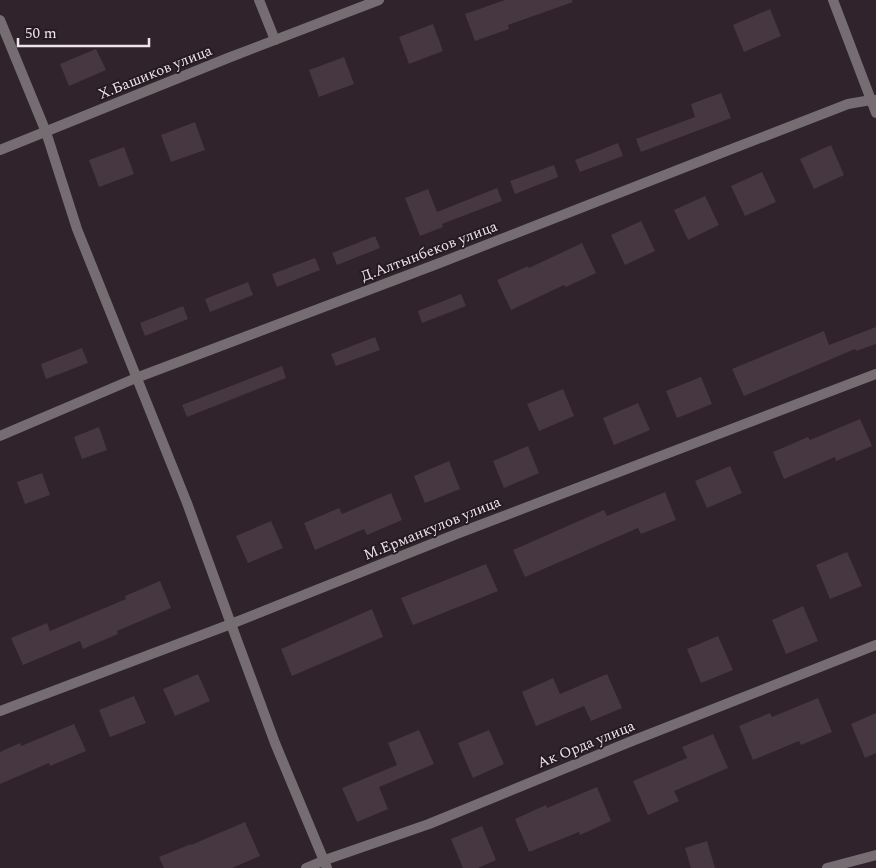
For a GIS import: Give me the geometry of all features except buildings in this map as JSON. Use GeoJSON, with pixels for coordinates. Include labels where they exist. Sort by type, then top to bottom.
{"type":"FeatureCollection","features":[{"type":"Feature","properties":{"kind":"street"},"geometry":{"type":"LineString","coordinates":[[259,0],[275,40]]}},
{"type":"Feature","properties":{"kind":"street","name":"Х.Башиков улица"},"geometry":{"type":"LineString","coordinates":[[0,150],[379,0]]}},
{"type":"Feature","properties":{"kind":"street"},"geometry":{"type":"LineString","coordinates":[[833,0],[874,100],[876,113]]}},
{"type":"Feature","properties":{"kind":"street"},"geometry":{"type":"LineString","coordinates":[[0,20],[46,132],[77,229],[187,503],[276,743],[326,864]]}},
{"type":"Feature","properties":{"kind":"street","name":"Д.Алтынбеков улица"},"geometry":{"type":"LineString","coordinates":[[0,436],[136,378],[455,258],[702,160],[848,104],[874,100]]}},
{"type":"Feature","properties":{"kind":"street","name":"М.Ерманкулов улица"},"geometry":{"type":"LineString","coordinates":[[0,712],[231,624],[469,529],[876,374]]}},
{"type":"Feature","properties":{"kind":"street","name":"Ак Орда улица"},"geometry":{"type":"LineString","coordinates":[[306,868],[326,864],[429,824],[876,645]]}},
{"type":"Feature","properties":{"kind":"street"},"geometry":{"type":"LineString","coordinates":[[827,868],[876,855]]}}]}
